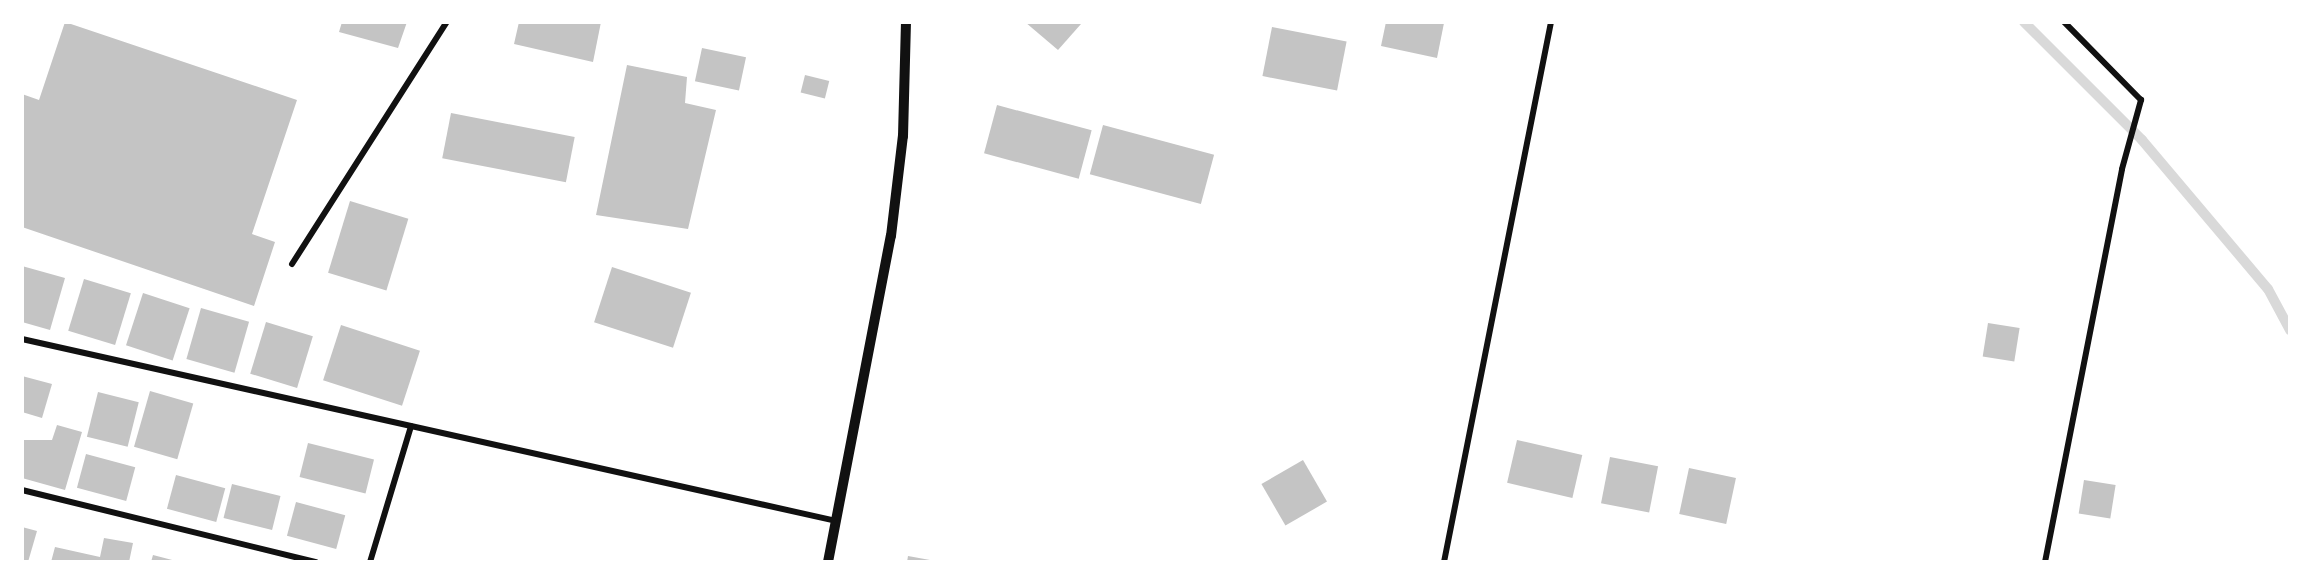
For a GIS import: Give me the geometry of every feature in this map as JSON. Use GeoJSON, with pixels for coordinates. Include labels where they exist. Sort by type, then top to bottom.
{"type":"FeatureCollection","features":[{"type":"Feature","properties":{"kind":"street"},"geometry":{"type":"LineString","coordinates":[[292,264],[447,22]]}},
{"type":"Feature","properties":{"kind":"street"},"geometry":{"type":"LineString","coordinates":[[828,561],[891,236],[903,136],[906,22]]}},
{"type":"Feature","properties":{"kind":"street"},"geometry":{"type":"LineString","coordinates":[[1443,561],[1551,22]]}},
{"type":"Feature","properties":{"kind":"street"},"geometry":{"type":"LineString","coordinates":[[2045,561],[2122,169],[2141,100],[2064,22]]}},
{"type":"Feature","properties":{"kind":"street"},"geometry":{"type":"LineString","coordinates":[[22,339],[836,521]]}},
{"type":"Feature","properties":{"kind":"street"},"geometry":{"type":"LineString","coordinates":[[370,561],[411,426]]}},
{"type":"Feature","properties":{"kind":"street"},"geometry":{"type":"LineString","coordinates":[[22,490],[316,561]]}},
{"type":"Feature","properties":{"kind":"building"},"geometry":{"type":"Polygon","coordinates":[[[65,22],[297,100],[252,234],[275,242],[254,306],[22,227],[22,94],[39,100],[65,22]]]}},
{"type":"Feature","properties":{"kind":"building"},"geometry":{"type":"Polygon","coordinates":[[[342,22],[407,22],[398,48],[339,32],[342,22]]]}},
{"type":"Feature","properties":{"kind":"building"},"geometry":{"type":"Polygon","coordinates":[[[519,22],[601,22],[593,62],[514,44],[519,22]]]}},
{"type":"Feature","properties":{"kind":"building"},"geometry":{"type":"Polygon","coordinates":[[[1025,22],[1079,22],[1081,24],[1058,50],[1025,22]]]}},
{"type":"Feature","properties":{"kind":"building"},"geometry":{"type":"Polygon","coordinates":[[[1386,22],[1444,23],[1437,58],[1381,46],[1386,22]]]}},
{"type":"Feature","properties":{"kind":"building"},"geometry":{"type":"Polygon","coordinates":[[[1272,27],[1347,42],[1337,91],[1262,76],[1272,27]]]}},
{"type":"Feature","properties":{"kind":"building"},"geometry":{"type":"Polygon","coordinates":[[[702,48],[746,57],[739,91],[695,81],[702,48]]]}},
{"type":"Feature","properties":{"kind":"building"},"geometry":{"type":"Polygon","coordinates":[[[627,65],[687,77],[685,103],[716,110],[688,229],[596,215],[627,65]]]}},
{"type":"Feature","properties":{"kind":"building"},"geometry":{"type":"Polygon","coordinates":[[[805,75],[829,81],[825,99],[801,92],[805,75]]]}},
{"type":"Feature","properties":{"kind":"building"},"geometry":{"type":"Polygon","coordinates":[[[997,105],[1092,130],[1079,179],[984,153],[997,105]]]}},
{"type":"Feature","properties":{"kind":"building"},"geometry":{"type":"Polygon","coordinates":[[[451,113],[575,137],[566,182],[442,158],[451,113]]]}},
{"type":"Feature","properties":{"kind":"building"},"geometry":{"type":"Polygon","coordinates":[[[1103,125],[1214,155],[1201,204],[1090,174],[1103,125]]]}},
{"type":"Feature","properties":{"kind":"building"},"geometry":{"type":"Polygon","coordinates":[[[350,201],[408,219],[386,291],[328,273],[350,201]]]}},
{"type":"Feature","properties":{"kind":"building"},"geometry":{"type":"Polygon","coordinates":[[[22,266],[65,278],[50,330],[22,322],[22,266]]]}},
{"type":"Feature","properties":{"kind":"building"},"geometry":{"type":"Polygon","coordinates":[[[612,267],[691,293],[673,348],[594,322],[612,267]]]}},
{"type":"Feature","properties":{"kind":"building"},"geometry":{"type":"Polygon","coordinates":[[[84,279],[131,293],[115,345],[68,331],[84,279]]]}},
{"type":"Feature","properties":{"kind":"building"},"geometry":{"type":"Polygon","coordinates":[[[143,293],[190,308],[173,360],[126,345],[143,293]]]}},
{"type":"Feature","properties":{"kind":"building"},"geometry":{"type":"Polygon","coordinates":[[[201,308],[249,322],[234,373],[186,359],[201,308]]]}},
{"type":"Feature","properties":{"kind":"building"},"geometry":{"type":"Polygon","coordinates":[[[266,322],[313,336],[297,388],[250,374],[266,322]]]}},
{"type":"Feature","properties":{"kind":"building"},"geometry":{"type":"Polygon","coordinates":[[[1988,323],[2020,328],[2014,362],[1983,357],[1988,323]]]}},
{"type":"Feature","properties":{"kind":"building"},"geometry":{"type":"Polygon","coordinates":[[[341,325],[420,351],[402,406],[323,380],[341,325]]]}},
{"type":"Feature","properties":{"kind":"building"},"geometry":{"type":"Polygon","coordinates":[[[22,376],[52,384],[42,418],[22,412],[22,376]]]}},
{"type":"Feature","properties":{"kind":"building"},"geometry":{"type":"Polygon","coordinates":[[[150,391],[193,403],[177,459],[134,447],[150,391]]]}},
{"type":"Feature","properties":{"kind":"building"},"geometry":{"type":"Polygon","coordinates":[[[98,392],[139,402],[128,447],[87,437],[98,392]]]}},
{"type":"Feature","properties":{"kind":"building"},"geometry":{"type":"Polygon","coordinates":[[[57,425],[82,432],[65,490],[22,478],[23,440],[52,440],[57,425]]]}},
{"type":"Feature","properties":{"kind":"building"},"geometry":{"type":"Polygon","coordinates":[[[1517,440],[1582,455],[1572,498],[1507,483],[1517,440]]]}},
{"type":"Feature","properties":{"kind":"building"},"geometry":{"type":"Polygon","coordinates":[[[308,443],[374,459],[366,493],[300,477],[308,443]]]}},
{"type":"Feature","properties":{"kind":"building"},"geometry":{"type":"Polygon","coordinates":[[[86,454],[135,467],[126,501],[77,488],[86,454]]]}},
{"type":"Feature","properties":{"kind":"building"},"geometry":{"type":"Polygon","coordinates":[[[1610,457],[1658,466],[1649,512],[1601,503],[1610,457]]]}},
{"type":"Feature","properties":{"kind":"building"},"geometry":{"type":"Polygon","coordinates":[[[1303,460],[1327,502],[1285,526],[1261,484],[1303,460]]]}},
{"type":"Feature","properties":{"kind":"building"},"geometry":{"type":"Polygon","coordinates":[[[1689,468],[1736,478],[1726,524],[1679,514],[1689,468]]]}},
{"type":"Feature","properties":{"kind":"building"},"geometry":{"type":"Polygon","coordinates":[[[176,475],[225,488],[216,522],[167,509],[176,475]]]}},
{"type":"Feature","properties":{"kind":"building"},"geometry":{"type":"Polygon","coordinates":[[[2084,480],[2116,485],[2110,519],[2079,514],[2084,480]]]}},
{"type":"Feature","properties":{"kind":"building"},"geometry":{"type":"Polygon","coordinates":[[[232,484],[281,496],[272,530],[224,518],[232,484]]]}},
{"type":"Feature","properties":{"kind":"building"},"geometry":{"type":"Polygon","coordinates":[[[296,502],[345,515],[336,549],[287,536],[296,502]]]}},
{"type":"Feature","properties":{"kind":"building"},"geometry":{"type":"Polygon","coordinates":[[[22,527],[37,531],[28,562],[22,562],[22,527]]]}},
{"type":"Feature","properties":{"kind":"building"},"geometry":{"type":"Polygon","coordinates":[[[104,538],[133,543],[129,562],[51,562],[55,547],[100,557],[104,538]]]}},
{"type":"Feature","properties":{"kind":"building"},"geometry":{"type":"Polygon","coordinates":[[[153,555],[176,561],[151,562],[153,555]]]}},
{"type":"Feature","properties":{"kind":"building"},"geometry":{"type":"Polygon","coordinates":[[[908,556],[930,560],[930,562],[907,562],[908,556]]]}},
{"type":"Feature","properties":{"kind":"waterway"},"geometry":{"type":"LineString","coordinates":[[2024,22],[2142,140],[2268,289],[2290,330]]}}]}
